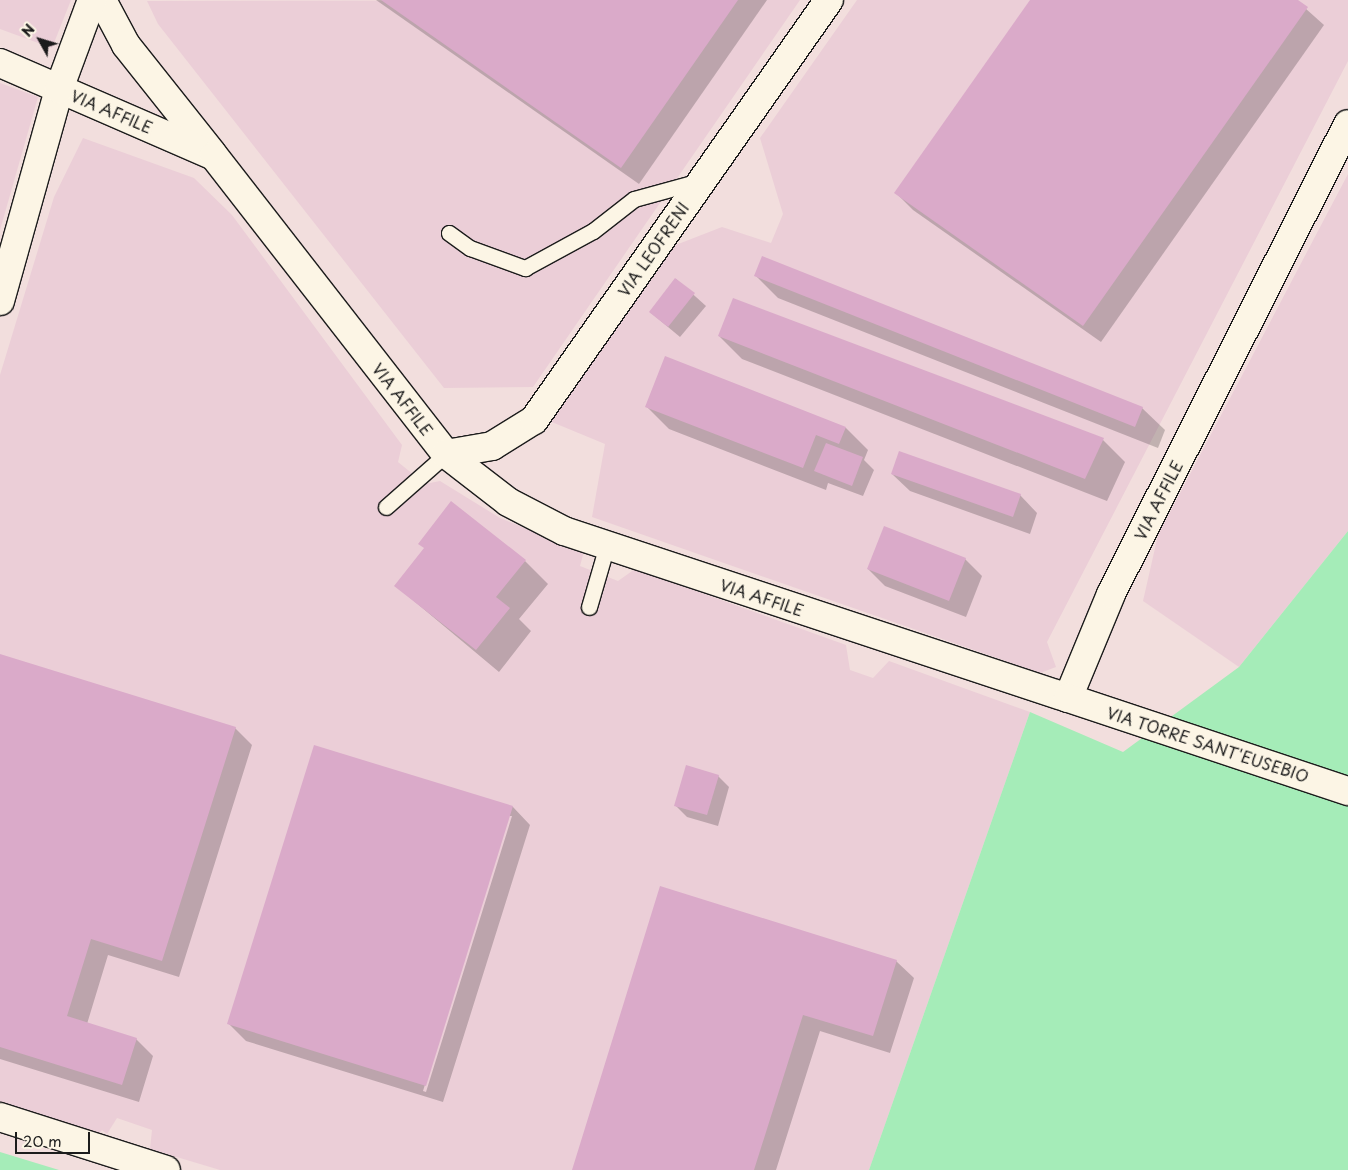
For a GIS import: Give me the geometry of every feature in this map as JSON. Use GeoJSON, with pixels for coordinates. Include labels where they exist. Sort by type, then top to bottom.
{"type":"FeatureCollection","features":[{"type":"Feature","properties":{"kind":"street"},"geometry":{"type":"LineString","coordinates":[[0,300],[59,88],[92,0]]}},
{"type":"Feature","properties":{"kind":"street"},"geometry":{"type":"LineString","coordinates":[[102,0],[126,45],[214,156]]}},
{"type":"Feature","properties":{"kind":"street","name":"VIA LEOFRENI"},"geometry":{"type":"LineString","coordinates":[[446,454],[492,446],[534,420],[700,181],[829,0]]}},
{"type":"Feature","properties":{"kind":"street","name":"VIA AFFILE"},"geometry":{"type":"LineString","coordinates":[[0,64],[214,156],[446,454],[508,502],[564,531],[1068,698],[1111,594],[1348,124]]}},
{"type":"Feature","properties":{"kind":"street","name":"VIA TORRE SANT'EUSEBIO"},"geometry":{"type":"LineString","coordinates":[[1068,698],[1348,791]]}},
{"type":"Feature","properties":{"kind":"street"},"geometry":{"type":"LineString","coordinates":[[0,1117],[166,1170]]}},
{"type":"Feature","properties":{"kind":"lane"},"geometry":{"type":"LineString","coordinates":[[449,233],[470,248],[525,268],[594,231],[634,199],[700,181]]}},
{"type":"Feature","properties":{"kind":"lane"},"geometry":{"type":"LineString","coordinates":[[386,507],[446,454]]}},
{"type":"Feature","properties":{"kind":"lane"},"geometry":{"type":"LineString","coordinates":[[589,608],[607,545]]}},
{"type":"Feature","properties":{"kind":"shaded area"},"geometry":{"type":"Polygon","coordinates":[[[0,0],[71,0],[52,48],[0,29],[0,0]]]}},
{"type":"Feature","properties":{"kind":"shaded area"},"geometry":{"type":"Polygon","coordinates":[[[800,0],[533,387],[444,388],[158,24],[147,1],[800,0]]]}},
{"type":"Feature","properties":{"kind":"shaded area"},"geometry":{"type":"Polygon","coordinates":[[[857,0],[1348,0],[1348,61],[1047,642],[1056,667],[1040,673],[592,517],[605,444],[547,420],[668,248],[722,227],[771,243],[783,214],[760,138],[857,0]]]}},
{"type":"Feature","properties":{"kind":"shaded area"},"geometry":{"type":"Polygon","coordinates":[[[0,83],[38,97],[0,230],[0,83]]]}},
{"type":"Feature","properties":{"kind":"shaded area"},"geometry":{"type":"Polygon","coordinates":[[[83,138],[194,178],[232,215],[402,445],[398,462],[425,484],[440,481],[500,518],[584,551],[580,566],[618,581],[635,569],[846,645],[850,670],[873,678],[889,661],[1030,712],[869,1170],[220,1170],[150,1149],[152,1130],[117,1118],[107,1134],[102,1130],[95,1139],[0,1109],[0,375],[54,197],[83,138]]]}},
{"type":"Feature","properties":{"kind":"shaded area"},"geometry":{"type":"Polygon","coordinates":[[[1348,174],[1348,531],[1239,667],[1143,601],[1158,535],[1348,174]]]}},
{"type":"Feature","properties":{"kind":"green space"},"geometry":{"type":"Polygon","coordinates":[[[1348,531],[1348,1170],[869,1170],[1030,712],[1123,752],[1239,667],[1348,531]]]}},
{"type":"Feature","properties":{"kind":"green space"},"geometry":{"type":"Polygon","coordinates":[[[0,1152],[59,1170],[0,1170],[0,1152]]]}},
{"type":"Feature","properties":{"kind":"building"},"geometry":{"type":"Polygon","coordinates":[[[381,0],[738,0],[621,168],[381,0]]]}},
{"type":"Feature","properties":{"kind":"building"},"geometry":{"type":"Polygon","coordinates":[[[1030,0],[1298,0],[1308,7],[1083,326],[894,193],[1030,0]]]}},
{"type":"Feature","properties":{"kind":"building"},"geometry":{"type":"Polygon","coordinates":[[[762,256],[1143,407],[1135,427],[754,276],[762,256]]]}},
{"type":"Feature","properties":{"kind":"building"},"geometry":{"type":"Polygon","coordinates":[[[675,278],[695,293],[668,327],[649,312],[675,278]]]}},
{"type":"Feature","properties":{"kind":"building"},"geometry":{"type":"Polygon","coordinates":[[[733,298],[1104,438],[1085,479],[718,336],[733,298]]]}},
{"type":"Feature","properties":{"kind":"building"},"geometry":{"type":"Polygon","coordinates":[[[665,356],[846,427],[839,444],[816,435],[803,468],[645,407],[665,356]]]}},
{"type":"Feature","properties":{"kind":"building"},"geometry":{"type":"Polygon","coordinates":[[[826,443],[863,457],[852,486],[814,471],[826,443]]]}},
{"type":"Feature","properties":{"kind":"building"},"geometry":{"type":"Polygon","coordinates":[[[899,451],[1021,494],[1013,517],[891,474],[899,451]]]}},
{"type":"Feature","properties":{"kind":"building"},"geometry":{"type":"Polygon","coordinates":[[[451,501],[526,560],[496,597],[510,608],[476,650],[394,586],[424,548],[418,544],[451,501]]]}},
{"type":"Feature","properties":{"kind":"building"},"geometry":{"type":"Polygon","coordinates":[[[884,526],[966,558],[949,601],[867,569],[884,526]]]}},
{"type":"Feature","properties":{"kind":"building"},"geometry":{"type":"Polygon","coordinates":[[[0,654],[236,727],[162,961],[91,939],[67,1016],[137,1038],[122,1085],[0,1047],[0,654]]]}},
{"type":"Feature","properties":{"kind":"building"},"geometry":{"type":"Polygon","coordinates":[[[314,745],[513,806],[426,1086],[227,1024],[314,745]]]}},
{"type":"Feature","properties":{"kind":"building"},"geometry":{"type":"Polygon","coordinates":[[[686,765],[719,775],[707,815],[674,806],[686,765]]]}},
{"type":"Feature","properties":{"kind":"building"},"geometry":{"type":"Polygon","coordinates":[[[660,886],[897,960],[873,1036],[803,1015],[754,1170],[572,1170],[660,886]]]}}]}
